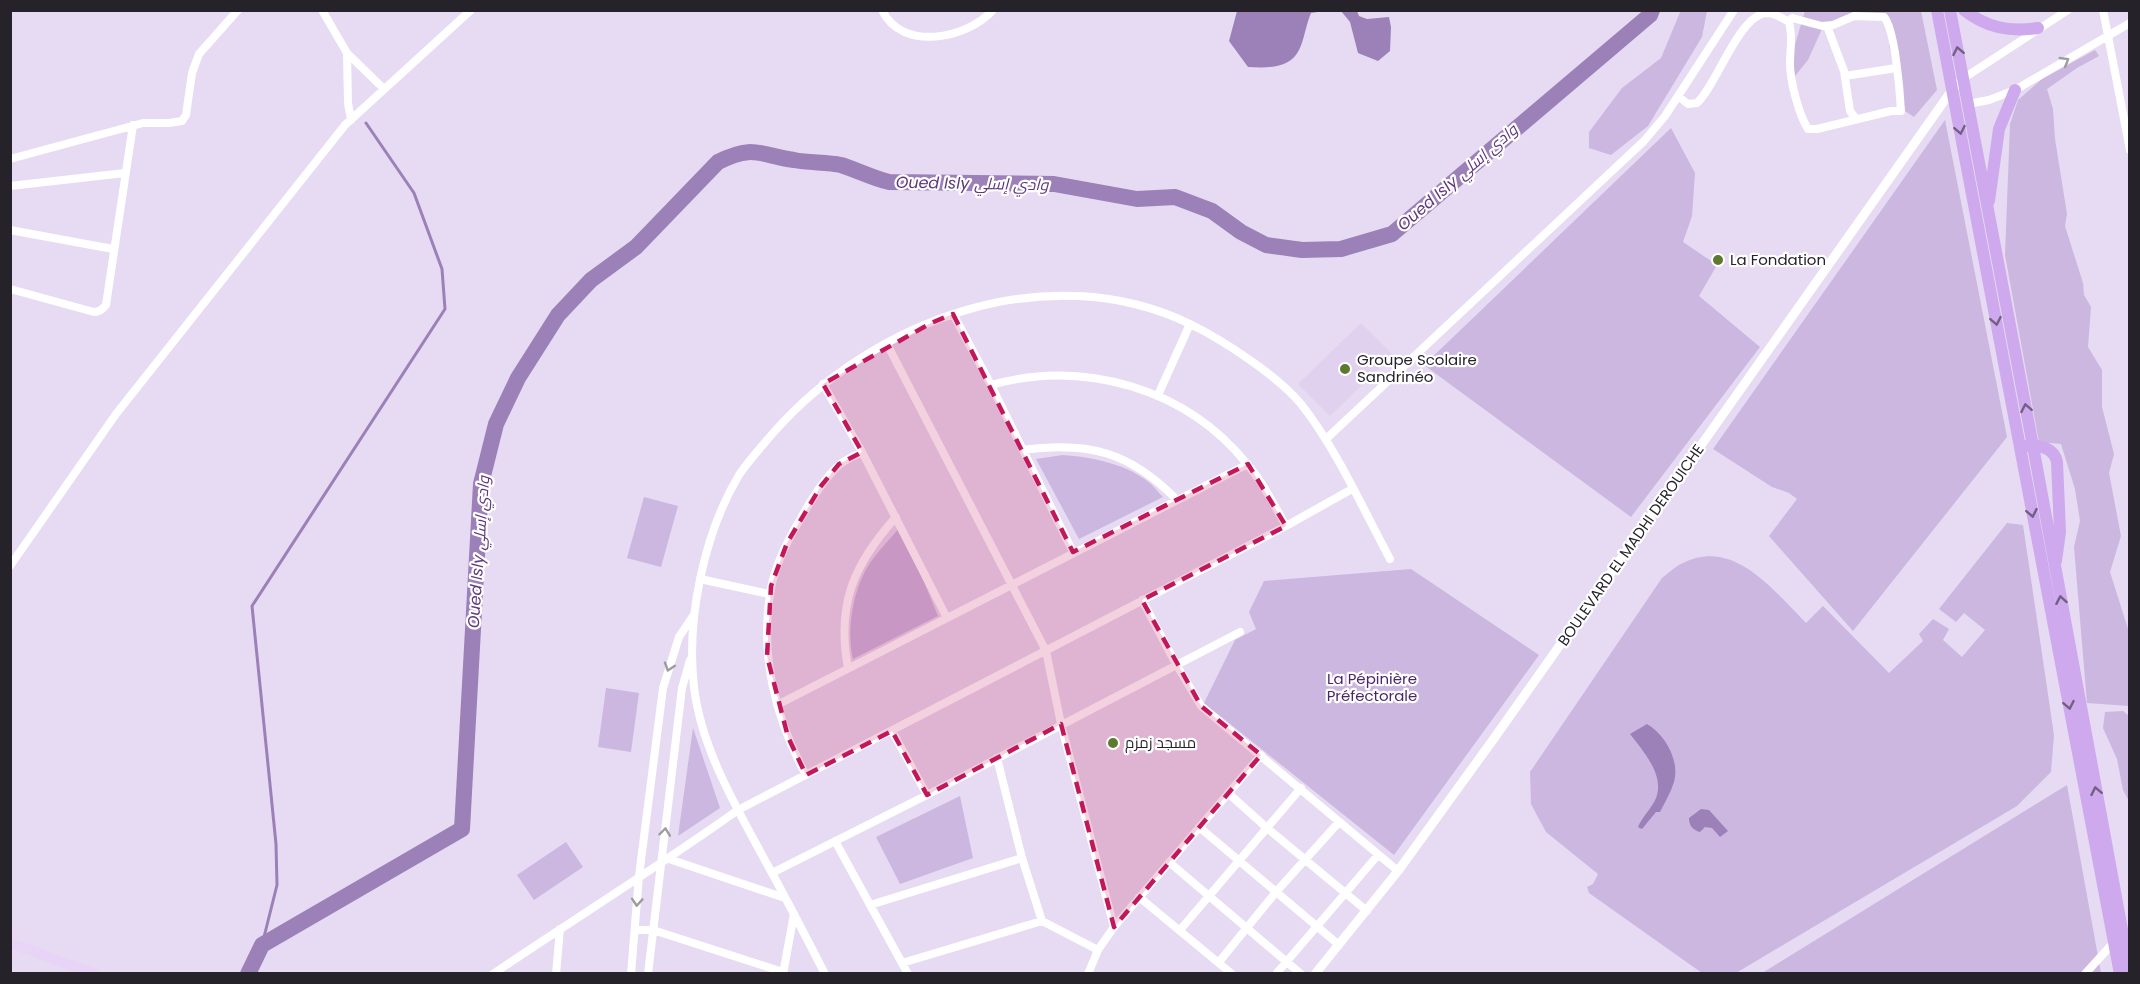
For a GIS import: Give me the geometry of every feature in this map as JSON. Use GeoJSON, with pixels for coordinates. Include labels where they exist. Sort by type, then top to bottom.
{"type":"FeatureCollection","features":[{"type":"Feature","properties":{"kind":"main road"},"geometry":{"type":"LineString","coordinates":[[1937,10],[2020,447],[2130,973]]}},
{"type":"Feature","properties":{"kind":"main road"},"geometry":{"type":"LineString","coordinates":[[1950,10],[2033,446],[2122,937],[2120,974]]}},
{"type":"Feature","properties":{"kind":"main road"},"geometry":{"type":"LineString","coordinates":[[1964,10],[1992,27],[2007,30],[2038,28]]}},
{"type":"Feature","properties":{"kind":"main road"},"geometry":{"type":"LineString","coordinates":[[1988,211],[1999,129],[2015,90]]}},
{"type":"Feature","properties":{"kind":"main road"},"geometry":{"type":"LineString","coordinates":[[2020,447],[2033,446],[2053,452],[2057,462],[2060,532],[2059,550],[2054,565]]}},
{"type":"Feature","properties":{"kind":"main road"},"geometry":{"type":"LineString","coordinates":[[10,943],[95,974]]}},
{"type":"Feature","properties":{"kind":"street"},"geometry":{"type":"LineString","coordinates":[[10,159],[133,125],[176,122],[184,119],[192,73],[200,54],[238,10]]}},
{"type":"Feature","properties":{"kind":"street"},"geometry":{"type":"LineString","coordinates":[[322,10],[347,53],[384,88]]}},
{"type":"Feature","properties":{"kind":"street"},"geometry":{"type":"LineString","coordinates":[[328,10],[328,20]]}},
{"type":"Feature","properties":{"kind":"street"},"geometry":{"type":"LineString","coordinates":[[10,566],[116,414],[351,120],[471,10]]}},
{"type":"Feature","properties":{"kind":"street"},"geometry":{"type":"LineString","coordinates":[[882,10],[894,26],[906,34],[918,37],[971,28],[985,19],[993,10]]}},
{"type":"Feature","properties":{"kind":"street"},"geometry":{"type":"LineString","coordinates":[[1326,439],[1644,141],[1665,116],[1734,10]]}},
{"type":"Feature","properties":{"kind":"street"},"geometry":{"type":"LineString","coordinates":[[1964,78],[2068,10]]}},
{"type":"Feature","properties":{"kind":"street"},"geometry":{"type":"LineString","coordinates":[[2103,10],[2126,111],[2130,150]]}},
{"type":"Feature","properties":{"kind":"street"},"geometry":{"type":"LineString","coordinates":[[1678,96],[1693,105],[1701,100],[1744,30],[1756,16],[1770,13],[1789,21]]}},
{"type":"Feature","properties":{"kind":"street"},"geometry":{"type":"LineString","coordinates":[[1854,16],[1884,17],[1888,21],[1901,111],[1856,118],[1812,130],[1806,127],[1792,82],[1790,65],[1792,31],[1789,21],[1792,18],[1827,26],[1854,16]]}},
{"type":"Feature","properties":{"kind":"street"},"geometry":{"type":"LineString","coordinates":[[1938,110],[1989,100],[2015,90],[2130,22]]}},
{"type":"Feature","properties":{"kind":"street"},"geometry":{"type":"LineString","coordinates":[[1827,26],[1845,76],[1850,111],[1856,118]]}},
{"type":"Feature","properties":{"kind":"street"},"geometry":{"type":"LineString","coordinates":[[347,53],[348,103],[351,120]]}},
{"type":"Feature","properties":{"kind":"street"},"geometry":{"type":"LineString","coordinates":[[1845,76],[1896,68]]}},
{"type":"Feature","properties":{"kind":"street","name":"BOULEVARD EL MADHI DEROUICHE"},"geometry":{"type":"LineString","coordinates":[[1315,974],[1398,871],[1496,736],[1952,90],[1964,78]]}},
{"type":"Feature","properties":{"kind":"street"},"geometry":{"type":"LineString","coordinates":[[10,289],[94,312],[100,311],[106,305],[133,125]]}},
{"type":"Feature","properties":{"kind":"street"},"geometry":{"type":"LineString","coordinates":[[10,186],[125,173]]}},
{"type":"Feature","properties":{"kind":"street"},"geometry":{"type":"LineString","coordinates":[[10,230],[113,249]]}},
{"type":"Feature","properties":{"kind":"street"},"geometry":{"type":"LineString","coordinates":[[825,974],[738,810],[715,759],[698,711],[692,654],[694,614],[700,579],[717,524],[738,477],[799,405],[823,384],[887,344],[953,314],[981,305],[1042,296],[1086,297],[1122,301],[1165,314],[1190,324],[1228,345],[1282,386],[1299,402],[1326,439],[1390,559]]}},
{"type":"Feature","properties":{"kind":"street"},"geometry":{"type":"LineString","coordinates":[[953,314],[991,385],[1073,552]]}},
{"type":"Feature","properties":{"kind":"street"},"geometry":{"type":"LineString","coordinates":[[1158,395],[1190,324]]}},
{"type":"Feature","properties":{"kind":"street"},"geometry":{"type":"LineString","coordinates":[[887,344],[1046,651],[1061,724],[1114,927]]}},
{"type":"Feature","properties":{"kind":"street"},"geometry":{"type":"LineString","coordinates":[[991,385],[1030,377],[1068,376],[1110,381],[1158,395],[1205,421],[1222,437],[1248,464],[1286,526]]}},
{"type":"Feature","properties":{"kind":"street"},"geometry":{"type":"LineString","coordinates":[[823,384],[862,452],[948,618]]}},
{"type":"Feature","properties":{"kind":"street"},"geometry":{"type":"LineString","coordinates":[[1023,450],[1054,447],[1101,451],[1143,470],[1176,499]]}},
{"type":"Feature","properties":{"kind":"street"},"geometry":{"type":"LineString","coordinates":[[806,775],[777,705],[767,656],[770,594],[775,572],[787,543],[813,497],[839,464],[862,452]]}},
{"type":"Feature","properties":{"kind":"street"},"geometry":{"type":"LineString","coordinates":[[777,705],[1248,464]]}},
{"type":"Feature","properties":{"kind":"street"},"geometry":{"type":"LineString","coordinates":[[493,974],[639,876],[669,859],[738,810],[1286,526],[1352,489]]}},
{"type":"Feature","properties":{"kind":"street"},"geometry":{"type":"LineString","coordinates":[[848,668],[844,629],[851,588],[860,563],[878,537],[896,517]]}},
{"type":"Feature","properties":{"kind":"street"},"geometry":{"type":"LineString","coordinates":[[700,579],[770,594]]}},
{"type":"Feature","properties":{"kind":"street"},"geometry":{"type":"LineString","coordinates":[[1142,600],[1201,706],[1398,871]]}},
{"type":"Feature","properties":{"kind":"street"},"geometry":{"type":"LineString","coordinates":[[631,974],[639,876],[663,688],[679,637],[694,614]]}},
{"type":"Feature","properties":{"kind":"street"},"geometry":{"type":"LineString","coordinates":[[772,873],[1240,632]]}},
{"type":"Feature","properties":{"kind":"street"},"geometry":{"type":"LineString","coordinates":[[648,974],[682,688],[692,654]]}},
{"type":"Feature","properties":{"kind":"street"},"geometry":{"type":"LineString","coordinates":[[892,731],[927,795]]}},
{"type":"Feature","properties":{"kind":"street"},"geometry":{"type":"LineString","coordinates":[[1088,974],[1098,951],[1114,927],[1261,755]]}},
{"type":"Feature","properties":{"kind":"street"},"geometry":{"type":"LineString","coordinates":[[997,758],[1022,858],[1042,921],[1098,951]]}},
{"type":"Feature","properties":{"kind":"street"},"geometry":{"type":"LineString","coordinates":[[1180,930],[1301,788]]}},
{"type":"Feature","properties":{"kind":"street"},"geometry":{"type":"LineString","coordinates":[[1228,793],[1367,911]]}},
{"type":"Feature","properties":{"kind":"street"},"geometry":{"type":"LineString","coordinates":[[1219,962],[1276,892],[1339,822]]}},
{"type":"Feature","properties":{"kind":"street"},"geometry":{"type":"LineString","coordinates":[[1198,827],[1339,945]]}},
{"type":"Feature","properties":{"kind":"street"},"geometry":{"type":"LineString","coordinates":[[835,841],[908,974]]}},
{"type":"Feature","properties":{"kind":"street"},"geometry":{"type":"LineString","coordinates":[[1276,974],[1377,855]]}},
{"type":"Feature","properties":{"kind":"street"},"geometry":{"type":"LineString","coordinates":[[870,905],[1022,858]]}},
{"type":"Feature","properties":{"kind":"street"},"geometry":{"type":"LineString","coordinates":[[669,859],[785,898]]}},
{"type":"Feature","properties":{"kind":"street"},"geometry":{"type":"LineString","coordinates":[[1169,862],[1301,974]]}},
{"type":"Feature","properties":{"kind":"street"},"geometry":{"type":"LineString","coordinates":[[1139,897],[1232,974]]}},
{"type":"Feature","properties":{"kind":"street"},"geometry":{"type":"LineString","coordinates":[[636,930],[653,930],[783,973],[794,914]]}},
{"type":"Feature","properties":{"kind":"street"},"geometry":{"type":"LineString","coordinates":[[902,963],[1042,921]]}},
{"type":"Feature","properties":{"kind":"street"},"geometry":{"type":"LineString","coordinates":[[556,974],[560,929]]}},
{"type":"Feature","properties":{"kind":"street"},"geometry":{"type":"LineString","coordinates":[[2085,974],[2122,937]]}},
{"type":"Feature","properties":{"kind":"highlighted area"},"geometry":{"type":"Polygon","coordinates":[[[953,314],[1073,552],[1248,464],[1286,526],[1142,600],[1201,706],[1261,755],[1114,927],[1061,724],[927,795],[892,731],[806,775],[788,737],[767,656],[771,586],[787,543],[821,486],[839,464],[862,452],[823,384],[931,323],[953,314]]]}},
{"type":"Feature","properties":{"kind":"shaded area"},"geometry":{"type":"Polygon","coordinates":[[[1237,10],[1324,11],[1311,13],[1301,46],[1290,61],[1277,66],[1248,67],[1229,41],[1237,10]]]}},
{"type":"Feature","properties":{"kind":"shaded area"},"geometry":{"type":"Polygon","coordinates":[[[1341,11],[1357,11],[1359,16],[1367,19],[1389,17],[1390,51],[1378,61],[1358,53],[1350,22],[1341,11]]]}},
{"type":"Feature","properties":{"kind":"shaded area","name":"Groupe Scolaire Sandrinéo"},"geometry":{"type":"Polygon","coordinates":[[[1361,323],[1393,355],[1330,416],[1298,384],[1361,323]]]}},
{"type":"Feature","properties":{"kind":"shaded area"},"geometry":{"type":"Polygon","coordinates":[[[1647,724],[1660,735],[1670,749],[1675,774],[1671,790],[1660,812],[1656,812],[1642,829],[1638,827],[1656,798],[1658,781],[1651,764],[1630,734],[1647,724]]]}},
{"type":"Feature","properties":{"kind":"shaded area"},"geometry":{"type":"Polygon","coordinates":[[[1701,809],[1709,810],[1728,831],[1720,837],[1712,828],[1705,827],[1700,832],[1693,829],[1689,818],[1701,809]]]}},
{"type":"Feature","properties":{"kind":"green space"},"geometry":{"type":"Polygon","coordinates":[[[1681,10],[1707,11],[1702,37],[1648,126],[1611,155],[1589,148],[1589,132],[1622,88],[1661,58],[1681,10]]]}},
{"type":"Feature","properties":{"kind":"green space"},"geometry":{"type":"Polygon","coordinates":[[[1805,11],[1921,11],[1937,90],[1914,117],[1905,111],[1889,45],[1890,27],[1881,14],[1851,14],[1822,29],[1808,60],[1795,76],[1791,58],[1805,11]]]}},
{"type":"Feature","properties":{"kind":"green space"},"geometry":{"type":"Polygon","coordinates":[[[2095,50],[2099,56],[2047,89],[2053,109],[2055,139],[2067,214],[2065,226],[2083,283],[2084,295],[2091,307],[2088,347],[2102,370],[2102,407],[2114,454],[2109,473],[2121,536],[2110,572],[2129,632],[2129,706],[2087,703],[2074,547],[2080,521],[2075,489],[2061,444],[2039,442],[2005,255],[2010,124],[2018,100],[2042,79],[2095,50]]]}},
{"type":"Feature","properties":{"kind":"green space"},"geometry":{"type":"Polygon","coordinates":[[[1945,120],[2007,437],[1853,631],[1769,536],[1797,499],[1789,493],[1772,487],[1713,449],[1945,120]]]}},
{"type":"Feature","properties":{"kind":"green space"},"geometry":{"type":"Polygon","coordinates":[[[1671,128],[1695,173],[1692,216],[1683,242],[1717,265],[1699,296],[1760,347],[1631,517],[1424,365],[1671,128]]]}},
{"type":"Feature","properties":{"kind":"green space"},"geometry":{"type":"Polygon","coordinates":[[[1063,455],[1095,459],[1127,469],[1148,482],[1163,497],[1079,539],[1036,459],[1063,455]]]}},
{"type":"Feature","properties":{"kind":"green space"},"geometry":{"type":"Polygon","coordinates":[[[644,497],[678,506],[661,567],[627,558],[644,497]]]}},
{"type":"Feature","properties":{"kind":"green space"},"geometry":{"type":"Polygon","coordinates":[[[2007,523],[2023,525],[2054,735],[2051,772],[2017,806],[1736,973],[1702,973],[1589,893],[1587,887],[1593,884],[1598,874],[1546,832],[1531,804],[1530,772],[1662,578],[1678,565],[1700,557],[1718,557],[1735,562],[1766,582],[1806,623],[1823,606],[1889,673],[1923,641],[1919,634],[1933,619],[1949,629],[1943,640],[1962,657],[1985,630],[1964,613],[1956,622],[1939,609],[2007,523]]]}},
{"type":"Feature","properties":{"kind":"green space"},"geometry":{"type":"Polygon","coordinates":[[[901,526],[938,616],[853,659],[851,622],[859,584],[870,563],[901,526]]]}},
{"type":"Feature","properties":{"kind":"green space","name":"La Pépinière Préfectorale"},"geometry":{"type":"Polygon","coordinates":[[[1411,569],[1539,655],[1394,855],[1204,703],[1235,640],[1256,629],[1249,612],[1264,581],[1411,569]]]}},
{"type":"Feature","properties":{"kind":"green space"},"geometry":{"type":"Polygon","coordinates":[[[606,688],[639,693],[631,752],[598,747],[606,688]]]}},
{"type":"Feature","properties":{"kind":"green space"},"geometry":{"type":"Polygon","coordinates":[[[2123,711],[2129,716],[2129,801],[2123,790],[2117,759],[2103,728],[2105,712],[2123,711]]]}},
{"type":"Feature","properties":{"kind":"green space"},"geometry":{"type":"Polygon","coordinates":[[[693,728],[720,808],[678,836],[693,728]]]}},
{"type":"Feature","properties":{"kind":"green space"},"geometry":{"type":"Polygon","coordinates":[[[2067,785],[2101,973],[1762,973],[2067,785]]]}},
{"type":"Feature","properties":{"kind":"green space"},"geometry":{"type":"Polygon","coordinates":[[[960,796],[973,858],[900,884],[876,837],[960,796]]]}},
{"type":"Feature","properties":{"kind":"green space"},"geometry":{"type":"Polygon","coordinates":[[[566,842],[583,867],[534,900],[517,875],[566,842]]]}},
{"type":"Feature","properties":{"kind":"waterway","name":"Oued Isly وادي إسلي"},"geometry":{"type":"LineString","coordinates":[[248,974],[262,945],[462,829],[481,484],[496,424],[518,378],[558,315],[591,280],[636,247],[718,162],[740,153],[756,152],[800,161],[841,165],[889,182],[1054,184],[1137,199],[1175,197],[1212,211],[1241,232],[1266,245],[1302,250],[1341,249],[1392,234],[1650,15],[1652,10]]}},
{"type":"Feature","properties":{"kind":"waterway"},"geometry":{"type":"LineString","coordinates":[[262,945],[277,885],[276,844],[252,606],[445,309],[442,269],[414,193],[366,123]]}},
{"type":"Feature","properties":{"kind":"place","name":"La Fondation"},"geometry":{"type":"Point","coordinates":[1718,260]}},
{"type":"Feature","properties":{"kind":"place","name":"Groupe Scolaire Sandrinéo"},"geometry":{"type":"Point","coordinates":[1345,369]}},
{"type":"Feature","properties":{"kind":"place","name":"مسجد زمزم"},"geometry":{"type":"Point","coordinates":[1113,743]}}]}
